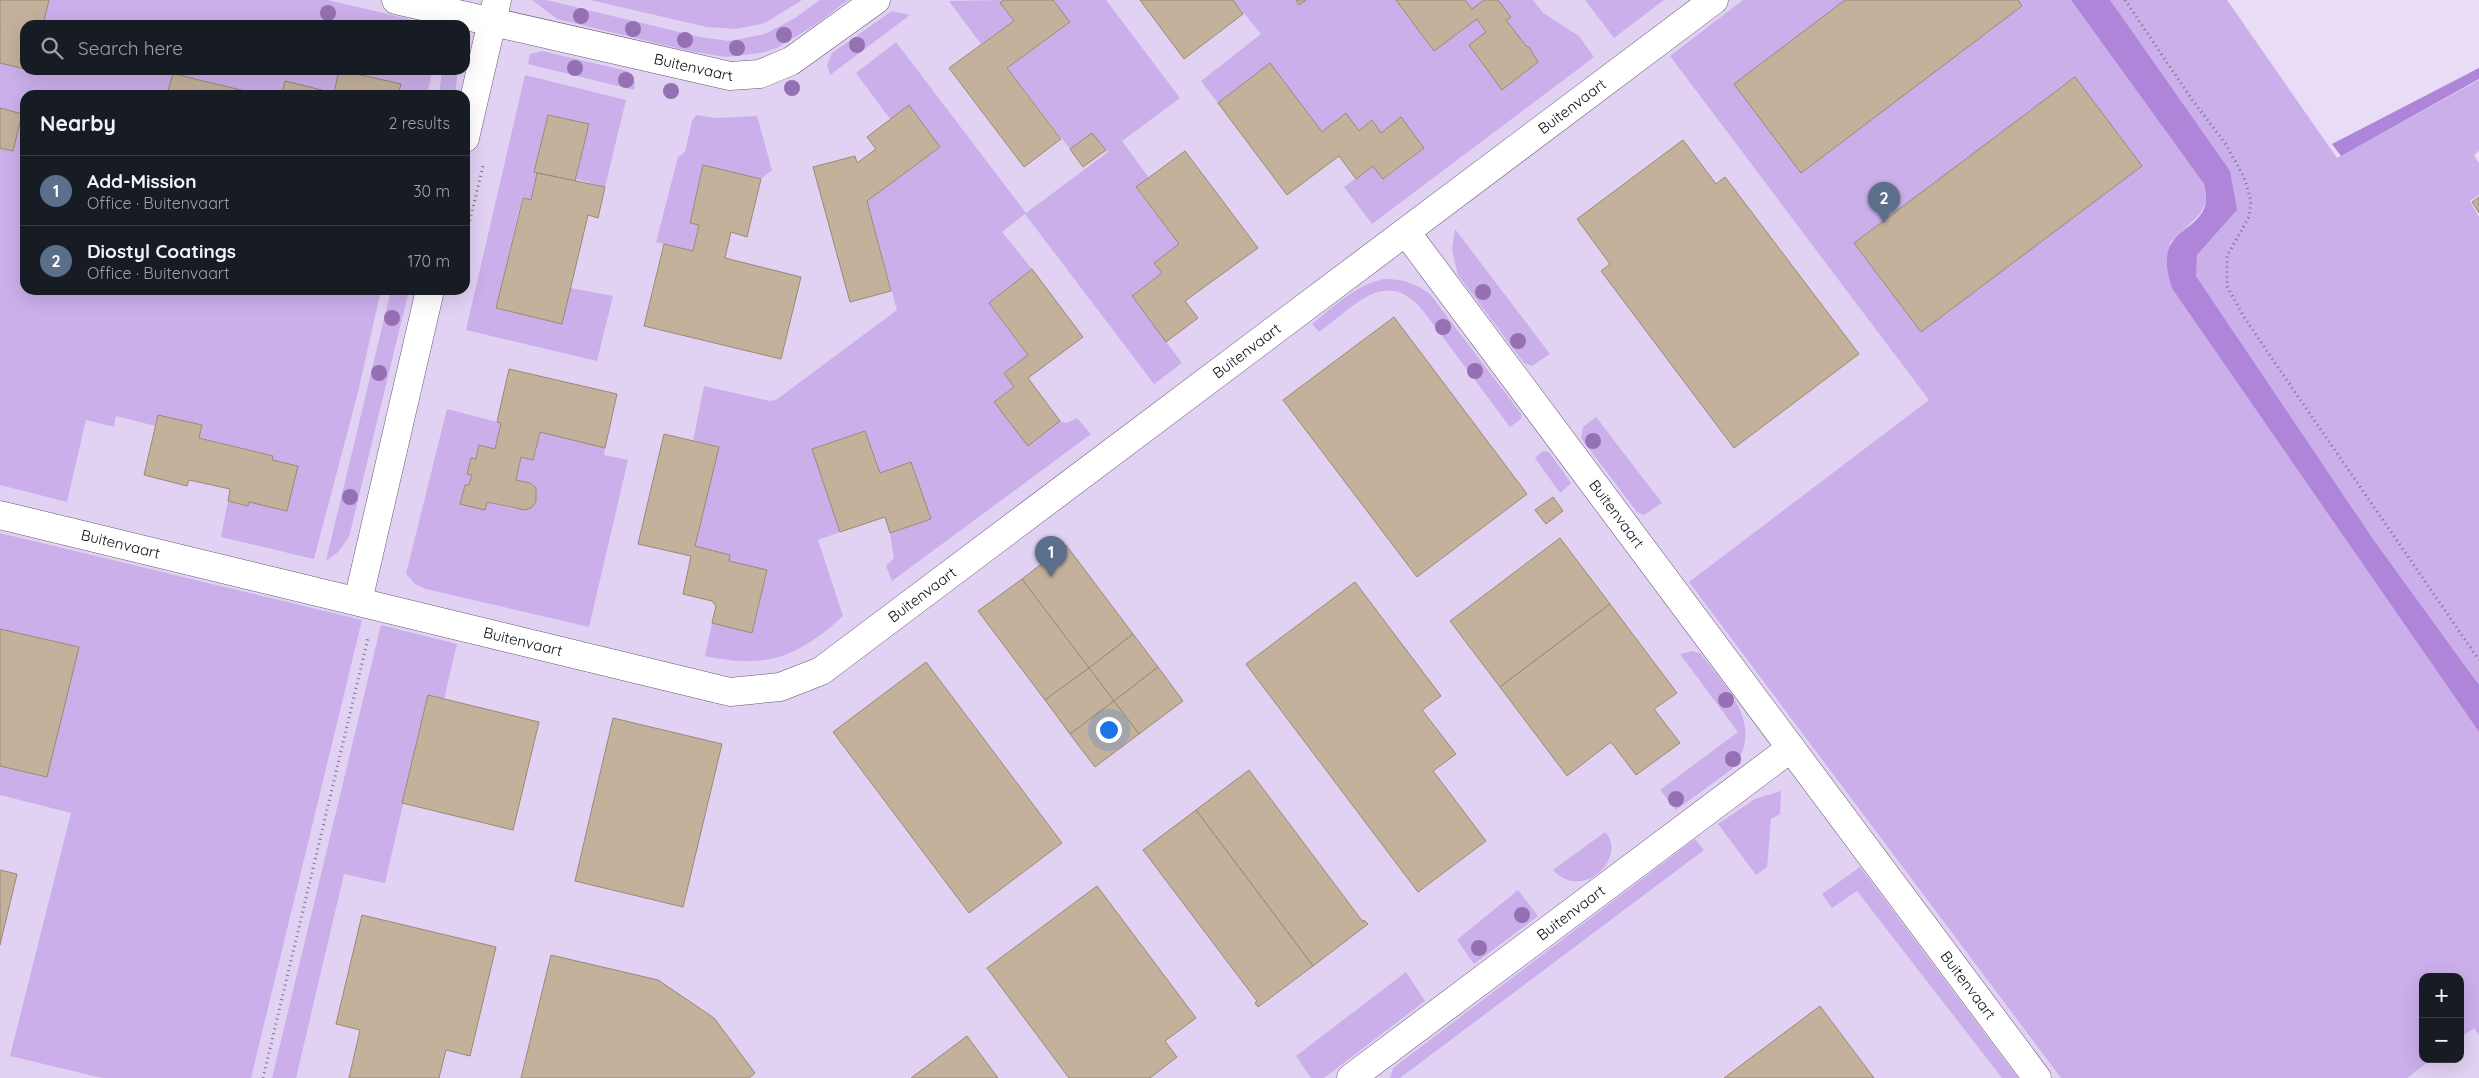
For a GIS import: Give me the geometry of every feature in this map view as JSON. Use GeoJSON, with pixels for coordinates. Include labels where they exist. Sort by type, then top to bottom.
{"type":"FeatureCollection","features":[{"type":"Feature","properties":{"kind":"street","name":"Buitenvaart"},"geometry":{"type":"LineString","coordinates":[[396,0],[494,12],[730,76],[760,74],[791,61],[876,0]]}},
{"type":"Feature","properties":{"kind":"street","name":"Buitenvaart"},"geometry":{"type":"LineString","coordinates":[[0,515],[730,692],[780,687],[821,671],[1714,0]]}},
{"type":"Feature","properties":{"kind":"street"},"geometry":{"type":"LineString","coordinates":[[470,116],[494,12]]}},
{"type":"Feature","properties":{"kind":"street","name":"Buitenvaart"},"geometry":{"type":"LineString","coordinates":[[1406,232],[2037,1078]]}},
{"type":"Feature","properties":{"kind":"street"},"geometry":{"type":"LineString","coordinates":[[367,604],[429,295]]}},
{"type":"Feature","properties":{"kind":"street","name":"Buitenvaart"},"geometry":{"type":"LineString","coordinates":[[1351,1078],[1791,748]]}},
{"type":"Feature","properties":{"kind":"path"},"geometry":{"type":"LineString","coordinates":[[2125,0],[2172,70],[2225,143],[2244,177],[2251,201],[2249,217],[2227,256],[2227,286],[2280,371],[2479,660]]}},
{"type":"Feature","properties":{"kind":"path"},"geometry":{"type":"LineString","coordinates":[[263,1078],[367,604]]}},
{"type":"Feature","properties":{"kind":"shaded area"},"geometry":{"type":"Polygon","coordinates":[[[0,0],[2094,0],[2479,707],[2479,1078],[0,1078],[0,0]]]}},
{"type":"Feature","properties":{"kind":"shaded area"},"geometry":{"type":"Polygon","coordinates":[[[0,0],[328,0],[412,20],[20,20],[20,75],[173,75],[168,90],[20,90],[20,295],[380,295],[358,392],[314,559],[221,537],[228,501],[248,506],[249,502],[287,510],[272,460],[273,456],[116,416],[114,427],[86,420],[67,502],[0,485],[0,0]]]}},
{"type":"Feature","properties":{"kind":"shaded area"},"geometry":{"type":"Polygon","coordinates":[[[532,0],[546,0],[700,37],[729,41],[765,34],[795,18],[820,0],[848,0],[815,25],[777,48],[760,53],[726,57],[689,51],[557,19],[532,0]]]}},
{"type":"Feature","properties":{"kind":"shaded area"},"geometry":{"type":"Polygon","coordinates":[[[590,0],[802,0],[765,23],[736,29],[707,27],[590,0]]]}},
{"type":"Feature","properties":{"kind":"shaded area"},"geometry":{"type":"Polygon","coordinates":[[[1004,0],[1000,3],[1014,21],[981,44],[949,1],[1004,0]]]}},
{"type":"Feature","properties":{"kind":"shaded area"},"geometry":{"type":"Polygon","coordinates":[[[1053,0],[1106,0],[1180,98],[1122,141],[1149,178],[1136,188],[1179,244],[1154,263],[1162,273],[1132,296],[1182,363],[1154,384],[1025,214],[1002,232],[1032,269],[989,303],[1028,355],[1004,373],[1014,387],[994,402],[1028,445],[1060,421],[1066,423],[1077,418],[1091,434],[892,581],[886,566],[894,558],[890,533],[931,519],[911,463],[880,473],[865,431],[812,449],[840,532],[818,540],[843,616],[811,642],[780,657],[746,661],[705,656],[712,623],[752,632],[767,571],[729,561],[730,555],[695,546],[718,447],[693,441],[704,386],[770,401],[776,400],[897,310],[867,201],[940,147],[909,106],[890,119],[856,73],[896,42],[1026,213],[1108,152],[1092,133],[1070,149],[1007,68],[1070,22],[1053,0]]]}},
{"type":"Feature","properties":{"kind":"shaded area"},"geometry":{"type":"Polygon","coordinates":[[[1233,0],[1533,0],[1543,13],[1579,36],[1594,57],[1372,224],[1344,187],[1373,166],[1384,179],[1424,148],[1401,118],[1381,133],[1372,121],[1359,131],[1346,113],[1322,132],[1270,63],[1218,103],[1201,81],[1261,34],[1233,0]]]}},
{"type":"Feature","properties":{"kind":"shaded area"},"geometry":{"type":"Polygon","coordinates":[[[1585,0],[1664,0],[1614,38],[1585,0]]]}},
{"type":"Feature","properties":{"kind":"shaded area"},"geometry":{"type":"Polygon","coordinates":[[[1743,0],[2071,0],[2204,184],[2206,201],[2200,214],[2170,243],[2173,290],[2479,732],[2479,1035],[2474,1028],[2464,1035],[2464,973],[2419,973],[2419,1063],[2427,1063],[2407,1078],[2061,1078],[1689,582],[1929,400],[1670,56],[1743,0]]]}},
{"type":"Feature","properties":{"kind":"shaded area"},"geometry":{"type":"Polygon","coordinates":[[[2071,0],[2110,0],[2230,171],[2237,210],[2197,255],[2196,276],[2373,539],[2479,685],[2479,732],[2173,290],[2167,269],[2168,254],[2172,242],[2203,212],[2206,200],[2204,184],[2071,0]]]}},
{"type":"Feature","properties":{"kind":"shaded area"},"geometry":{"type":"Polygon","coordinates":[[[2110,0],[2227,0],[2337,158],[2479,80],[2479,151],[2474,155],[2479,163],[2479,195],[2470,201],[2479,217],[2479,685],[2373,539],[2196,276],[2197,255],[2237,210],[2133,35],[2110,0]]]}},
{"type":"Feature","properties":{"kind":"shaded area"},"geometry":{"type":"Polygon","coordinates":[[[892,11],[910,15],[830,75],[827,65],[832,53],[892,11]]]}},
{"type":"Feature","properties":{"kind":"shaded area"},"geometry":{"type":"Polygon","coordinates":[[[542,51],[627,71],[635,83],[634,90],[528,64],[530,54],[542,51]]]}},
{"type":"Feature","properties":{"kind":"shaded area"},"geometry":{"type":"Polygon","coordinates":[[[2479,68],[2479,79],[2341,156],[2332,144],[2479,68]]]}},
{"type":"Feature","properties":{"kind":"shaded area"},"geometry":{"type":"Polygon","coordinates":[[[177,75],[338,75],[335,90],[321,90],[285,82],[283,90],[241,90],[177,75]]]}},
{"type":"Feature","properties":{"kind":"shaded area"},"geometry":{"type":"Polygon","coordinates":[[[361,75],[431,75],[428,90],[399,90],[400,84],[361,75]]]}},
{"type":"Feature","properties":{"kind":"shaded area"},"geometry":{"type":"Polygon","coordinates":[[[441,75],[457,75],[456,90],[440,90],[441,75]]]}},
{"type":"Feature","properties":{"kind":"shaded area"},"geometry":{"type":"Polygon","coordinates":[[[525,75],[626,100],[605,187],[576,179],[588,124],[548,115],[534,172],[537,173],[531,200],[522,198],[496,307],[571,288],[613,296],[597,361],[466,330],[525,75]]]}},
{"type":"Feature","properties":{"kind":"shaded area"},"geometry":{"type":"Polygon","coordinates":[[[696,115],[716,118],[757,116],[772,170],[761,179],[703,165],[690,222],[699,225],[693,251],[656,242],[678,157],[685,152],[692,121],[696,115]]]}},
{"type":"Feature","properties":{"kind":"shaded area"},"geometry":{"type":"Polygon","coordinates":[[[1455,229],[1550,354],[1532,366],[1524,363],[1458,275],[1452,250],[1455,229]]]}},
{"type":"Feature","properties":{"kind":"shaded area"},"geometry":{"type":"Polygon","coordinates":[[[1384,279],[1409,282],[1430,294],[1522,415],[1521,419],[1510,427],[1424,312],[1410,298],[1397,292],[1384,291],[1371,295],[1358,302],[1319,332],[1312,324],[1355,291],[1384,279]]]}},
{"type":"Feature","properties":{"kind":"shaded area"},"geometry":{"type":"Polygon","coordinates":[[[390,295],[408,295],[349,537],[338,552],[326,561],[390,295]]]}},
{"type":"Feature","properties":{"kind":"shaded area"},"geometry":{"type":"Polygon","coordinates":[[[447,409],[501,423],[495,449],[479,445],[476,459],[471,458],[472,475],[469,485],[465,485],[460,503],[485,509],[487,502],[519,509],[531,506],[536,502],[536,488],[530,483],[516,480],[521,457],[533,460],[540,432],[605,448],[604,455],[628,460],[589,627],[426,589],[415,584],[406,574],[447,409]]]}},
{"type":"Feature","properties":{"kind":"shaded area"},"geometry":{"type":"Polygon","coordinates":[[[1596,417],[1662,503],[1644,515],[1637,512],[1581,438],[1583,427],[1596,417]]]}},
{"type":"Feature","properties":{"kind":"shaded area"},"geometry":{"type":"Polygon","coordinates":[[[1543,451],[1549,452],[1571,483],[1560,493],[1535,458],[1543,451]]]}},
{"type":"Feature","properties":{"kind":"shaded area"},"geometry":{"type":"Polygon","coordinates":[[[0,533],[362,620],[251,1078],[102,1078],[10,1056],[71,813],[0,795],[0,533]]]}},
{"type":"Feature","properties":{"kind":"shaded area"},"geometry":{"type":"Polygon","coordinates":[[[381,625],[457,644],[444,699],[428,695],[385,883],[344,874],[296,1078],[272,1078],[381,625]]]}},
{"type":"Feature","properties":{"kind":"shaded area"},"geometry":{"type":"Polygon","coordinates":[[[1692,651],[1700,653],[1731,693],[1744,722],[1745,737],[1742,753],[1732,769],[1676,810],[1660,790],[1738,732],[1680,654],[1692,651]]]}},
{"type":"Feature","properties":{"kind":"shaded area"},"geometry":{"type":"Polygon","coordinates":[[[1781,791],[1780,814],[1771,819],[1767,867],[1756,875],[1718,824],[1755,799],[1781,791]]]}},
{"type":"Feature","properties":{"kind":"shaded area"},"geometry":{"type":"Polygon","coordinates":[[[1605,832],[1611,842],[1611,853],[1607,863],[1599,872],[1589,879],[1577,881],[1565,879],[1553,870],[1605,832]]]}},
{"type":"Feature","properties":{"kind":"shaded area"},"geometry":{"type":"Polygon","coordinates":[[[1695,839],[1704,850],[1400,1078],[1390,1078],[1393,1068],[1695,839]]]}},
{"type":"Feature","properties":{"kind":"shaded area"},"geometry":{"type":"Polygon","coordinates":[[[1860,867],[2018,1078],[2002,1078],[1857,891],[1832,908],[1822,894],[1860,867]]]}},
{"type":"Feature","properties":{"kind":"shaded area"},"geometry":{"type":"Polygon","coordinates":[[[1518,890],[1538,916],[1474,964],[1457,940],[1518,890]]]}},
{"type":"Feature","properties":{"kind":"shaded area"},"geometry":{"type":"Polygon","coordinates":[[[1406,972],[1425,1001],[1324,1078],[1311,1078],[1296,1056],[1406,972]]]}},
{"type":"Feature","properties":{"kind":"building"},"geometry":{"type":"Polygon","coordinates":[[[0,0],[49,0],[44,20],[20,20],[20,68],[0,63],[0,0]]]}},
{"type":"Feature","properties":{"kind":"building"},"geometry":{"type":"Polygon","coordinates":[[[1004,0],[1053,0],[1070,22],[1007,68],[1061,139],[1024,167],[949,68],[1014,21],[1000,3],[1004,0]]]}},
{"type":"Feature","properties":{"kind":"building"},"geometry":{"type":"Polygon","coordinates":[[[1140,0],[1233,0],[1243,14],[1184,59],[1140,0]]]}},
{"type":"Feature","properties":{"kind":"building"},"geometry":{"type":"Polygon","coordinates":[[[1296,0],[1306,0],[1299,5],[1296,0]]]}},
{"type":"Feature","properties":{"kind":"building"},"geometry":{"type":"Polygon","coordinates":[[[1396,0],[1465,0],[1472,9],[1484,0],[1498,0],[1511,17],[1506,20],[1526,46],[1529,47],[1538,62],[1502,90],[1469,45],[1486,32],[1477,19],[1434,51],[1396,0]]]}},
{"type":"Feature","properties":{"kind":"building"},"geometry":{"type":"Polygon","coordinates":[[[1845,0],[2018,0],[2022,6],[1801,173],[1734,84],[1845,0]]]}},
{"type":"Feature","properties":{"kind":"building"},"geometry":{"type":"Polygon","coordinates":[[[1270,63],[1322,132],[1346,113],[1359,131],[1372,120],[1381,133],[1401,117],[1424,148],[1383,179],[1373,166],[1356,179],[1339,156],[1287,195],[1218,103],[1270,63]]]}},
{"type":"Feature","properties":{"kind":"building"},"geometry":{"type":"Polygon","coordinates":[[[172,75],[180,75],[241,90],[168,90],[172,75]]]}},
{"type":"Feature","properties":{"kind":"building"},"geometry":{"type":"Polygon","coordinates":[[[338,75],[361,75],[401,84],[399,90],[335,90],[338,75]]]}},
{"type":"Feature","properties":{"kind":"building"},"geometry":{"type":"Polygon","coordinates":[[[2075,77],[2142,166],[1921,332],[1854,243],[2075,77]]]}},
{"type":"Feature","properties":{"kind":"building"},"geometry":{"type":"Polygon","coordinates":[[[285,81],[322,90],[283,90],[285,81]]]}},
{"type":"Feature","properties":{"kind":"building"},"geometry":{"type":"Polygon","coordinates":[[[909,105],[940,147],[867,201],[891,291],[850,302],[813,167],[855,156],[857,163],[876,149],[867,137],[909,105]]]}},
{"type":"Feature","properties":{"kind":"building"},"geometry":{"type":"Polygon","coordinates":[[[0,108],[20,113],[20,122],[13,151],[0,148],[0,108]]]}},
{"type":"Feature","properties":{"kind":"building"},"geometry":{"type":"Polygon","coordinates":[[[548,115],[589,124],[575,181],[534,172],[548,115]]]}},
{"type":"Feature","properties":{"kind":"building"},"geometry":{"type":"Polygon","coordinates":[[[1092,133],[1106,150],[1083,167],[1070,149],[1092,133]]]}},
{"type":"Feature","properties":{"kind":"building"},"geometry":{"type":"Polygon","coordinates":[[[1683,140],[1716,184],[1725,177],[1859,354],[1734,448],[1601,271],[1610,264],[1577,219],[1683,140]]]}},
{"type":"Feature","properties":{"kind":"building"},"geometry":{"type":"Polygon","coordinates":[[[1185,151],[1258,248],[1185,301],[1198,318],[1166,342],[1132,296],[1162,273],[1154,263],[1179,244],[1136,187],[1185,151]]]}},
{"type":"Feature","properties":{"kind":"building"},"geometry":{"type":"Polygon","coordinates":[[[703,165],[761,179],[747,237],[731,232],[725,258],[801,277],[781,359],[644,326],[664,244],[693,251],[699,225],[690,223],[703,165]]]}},
{"type":"Feature","properties":{"kind":"building"},"geometry":{"type":"Polygon","coordinates":[[[537,173],[605,187],[598,218],[588,215],[562,324],[496,308],[523,198],[531,200],[537,173]]]}},
{"type":"Feature","properties":{"kind":"building"},"geometry":{"type":"Polygon","coordinates":[[[2479,197],[2479,213],[2472,202],[2479,197]]]}},
{"type":"Feature","properties":{"kind":"building"},"geometry":{"type":"Polygon","coordinates":[[[1032,269],[1083,337],[1028,378],[1060,421],[1028,446],[994,402],[1014,387],[1004,373],[1028,355],[989,303],[1032,269]]]}},
{"type":"Feature","properties":{"kind":"building"},"geometry":{"type":"Polygon","coordinates":[[[1394,317],[1527,494],[1417,577],[1283,400],[1394,317]]]}},
{"type":"Feature","properties":{"kind":"building"},"geometry":{"type":"Polygon","coordinates":[[[509,369],[617,394],[605,448],[540,432],[533,460],[521,457],[516,480],[530,483],[536,488],[536,502],[531,508],[525,510],[487,502],[485,510],[460,504],[465,485],[469,485],[472,475],[467,474],[471,458],[476,459],[479,445],[495,449],[501,423],[497,422],[509,369]]]}},
{"type":"Feature","properties":{"kind":"building"},"geometry":{"type":"Polygon","coordinates":[[[158,415],[202,425],[199,438],[273,456],[272,460],[298,466],[287,511],[249,502],[248,506],[228,501],[230,489],[189,480],[187,486],[144,475],[158,415]]]}},
{"type":"Feature","properties":{"kind":"building"},"geometry":{"type":"Polygon","coordinates":[[[865,431],[880,473],[911,462],[931,519],[890,533],[885,517],[840,532],[812,449],[865,431]]]}},
{"type":"Feature","properties":{"kind":"building"},"geometry":{"type":"Polygon","coordinates":[[[664,434],[719,447],[695,546],[730,555],[729,561],[767,570],[752,633],[712,623],[716,606],[712,601],[683,594],[691,556],[638,544],[664,434]]]}},
{"type":"Feature","properties":{"kind":"building"},"geometry":{"type":"Polygon","coordinates":[[[1553,497],[1563,511],[1546,524],[1535,510],[1553,497]]]}},
{"type":"Feature","properties":{"kind":"building"},"geometry":{"type":"Polygon","coordinates":[[[1560,538],[1610,604],[1500,687],[1450,621],[1560,538]]]}},
{"type":"Feature","properties":{"kind":"building"},"geometry":{"type":"Polygon","coordinates":[[[1066,545],[1133,634],[1089,668],[1022,579],[1066,545]]]}},
{"type":"Feature","properties":{"kind":"building"},"geometry":{"type":"Polygon","coordinates":[[[1022,579],[1089,668],[1045,700],[978,611],[1022,579]]]}},
{"type":"Feature","properties":{"kind":"building"},"geometry":{"type":"Polygon","coordinates":[[[1355,582],[1441,696],[1422,710],[1456,754],[1433,771],[1486,841],[1418,892],[1246,664],[1355,582]]]}},
{"type":"Feature","properties":{"kind":"building"},"geometry":{"type":"Polygon","coordinates":[[[1610,604],[1677,693],[1654,709],[1680,743],[1636,775],[1611,742],[1567,776],[1500,687],[1610,604]]]}},
{"type":"Feature","properties":{"kind":"building"},"geometry":{"type":"Polygon","coordinates":[[[0,629],[79,647],[47,777],[0,766],[0,629]]]}},
{"type":"Feature","properties":{"kind":"building"},"geometry":{"type":"Polygon","coordinates":[[[1133,634],[1158,667],[1114,701],[1089,668],[1133,634]]]}},
{"type":"Feature","properties":{"kind":"building"},"geometry":{"type":"Polygon","coordinates":[[[926,662],[1062,843],[969,913],[833,732],[926,662]]]}},
{"type":"Feature","properties":{"kind":"building"},"geometry":{"type":"Polygon","coordinates":[[[1158,667],[1183,701],[1139,734],[1114,701],[1158,667]]]}},
{"type":"Feature","properties":{"kind":"building"},"geometry":{"type":"Polygon","coordinates":[[[1089,668],[1114,701],[1070,734],[1045,700],[1089,668]]]}},
{"type":"Feature","properties":{"kind":"building"},"geometry":{"type":"Polygon","coordinates":[[[428,695],[539,722],[513,830],[402,803],[428,695]]]}},
{"type":"Feature","properties":{"kind":"building"},"geometry":{"type":"Polygon","coordinates":[[[1114,701],[1139,734],[1095,767],[1070,734],[1114,701]]]}},
{"type":"Feature","properties":{"kind":"building"},"geometry":{"type":"Polygon","coordinates":[[[613,718],[722,744],[683,907],[575,881],[613,718]]]}},
{"type":"Feature","properties":{"kind":"building"},"geometry":{"type":"Polygon","coordinates":[[[1249,770],[1363,922],[1364,920],[1368,924],[1313,966],[1196,810],[1249,770]]]}},
{"type":"Feature","properties":{"kind":"building"},"geometry":{"type":"Polygon","coordinates":[[[1196,810],[1313,966],[1258,1007],[1255,1003],[1257,1001],[1143,850],[1196,810]]]}},
{"type":"Feature","properties":{"kind":"building"},"geometry":{"type":"Polygon","coordinates":[[[0,870],[17,874],[0,945],[0,870]]]}},
{"type":"Feature","properties":{"kind":"building"},"geometry":{"type":"Polygon","coordinates":[[[1097,886],[1196,1018],[1165,1041],[1177,1057],[1150,1078],[1069,1078],[987,968],[1097,886]]]}},
{"type":"Feature","properties":{"kind":"building"},"geometry":{"type":"Polygon","coordinates":[[[362,915],[496,947],[470,1056],[446,1050],[439,1078],[349,1078],[360,1030],[336,1024],[362,915]]]}},
{"type":"Feature","properties":{"kind":"building"},"geometry":{"type":"Polygon","coordinates":[[[551,955],[658,980],[714,1018],[755,1073],[749,1078],[521,1078],[551,955]]]}},
{"type":"Feature","properties":{"kind":"building"},"geometry":{"type":"Polygon","coordinates":[[[1820,1006],[1874,1078],[1724,1078],[1820,1006]]]}},
{"type":"Feature","properties":{"kind":"building"},"geometry":{"type":"Polygon","coordinates":[[[967,1036],[998,1078],[911,1078],[967,1036]]]}},
{"type":"Feature","properties":{"kind":"place","name":"Diostyl Coatings"},"geometry":{"type":"Point","coordinates":[1884,223]}},
{"type":"Feature","properties":{"kind":"place","name":"Add-Mission"},"geometry":{"type":"Point","coordinates":[1051,577]}}]}
